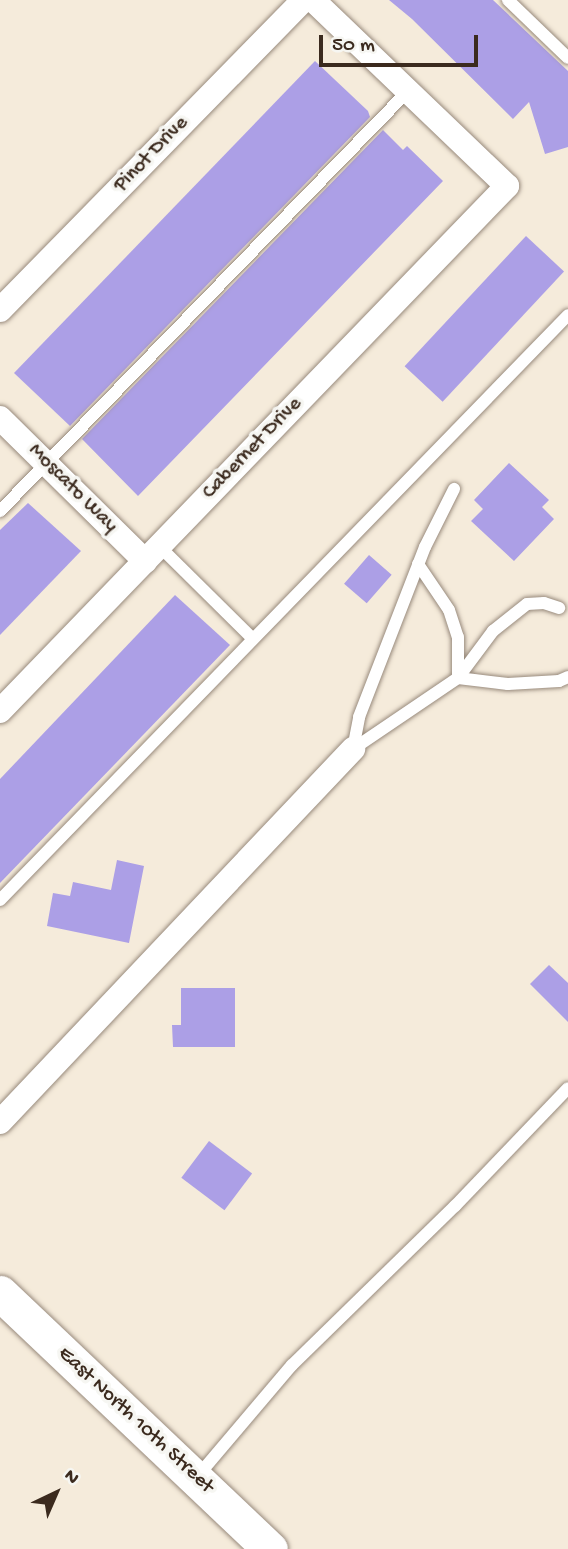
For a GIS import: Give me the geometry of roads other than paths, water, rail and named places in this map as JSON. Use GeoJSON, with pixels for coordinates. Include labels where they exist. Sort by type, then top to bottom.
{"type":"FeatureCollection","features":[{"type":"Feature","properties":{"kind":"main road","name":"East North 10th Street"},"geometry":{"type":"LineString","coordinates":[[0,1293],[270,1549]]}},
{"type":"Feature","properties":{"kind":"street","name":"Pinot Drive"},"geometry":{"type":"LineString","coordinates":[[0,310],[304,0]]}},
{"type":"Feature","properties":{"kind":"street"},"geometry":{"type":"LineString","coordinates":[[313,0],[408,91]]}},
{"type":"Feature","properties":{"kind":"street","name":"Cabernet Drive"},"geometry":{"type":"LineString","coordinates":[[0,711],[497,185],[408,91]]}},
{"type":"Feature","properties":{"kind":"street","name":"Moscato Way"},"geometry":{"type":"LineString","coordinates":[[0,418],[46,463],[152,553]]}},
{"type":"Feature","properties":{"kind":"street"},"geometry":{"type":"LineString","coordinates":[[0,1122],[353,749]]}},
{"type":"Feature","properties":{"kind":"lane"},"geometry":{"type":"LineString","coordinates":[[508,0],[568,58]]}},
{"type":"Feature","properties":{"kind":"lane"},"geometry":{"type":"LineString","coordinates":[[0,511],[408,91]]}},
{"type":"Feature","properties":{"kind":"lane"},"geometry":{"type":"LineString","coordinates":[[0,900],[568,315]]}},
{"type":"Feature","properties":{"kind":"lane"},"geometry":{"type":"LineString","coordinates":[[353,749],[359,717],[435,520],[454,489]]}},
{"type":"Feature","properties":{"kind":"lane"},"geometry":{"type":"LineString","coordinates":[[152,553],[253,639]]}},
{"type":"Feature","properties":{"kind":"lane"},"geometry":{"type":"LineString","coordinates":[[418,564],[449,610],[458,637],[458,678]]}},
{"type":"Feature","properties":{"kind":"lane"},"geometry":{"type":"LineString","coordinates":[[353,749],[458,678],[493,631],[527,604],[544,603],[559,608]]}},
{"type":"Feature","properties":{"kind":"lane"},"geometry":{"type":"LineString","coordinates":[[458,678],[508,684],[559,681],[568,677]]}},
{"type":"Feature","properties":{"kind":"lane"},"geometry":{"type":"LineString","coordinates":[[195,1478],[292,1366],[455,1206],[568,1088]]}}]}
